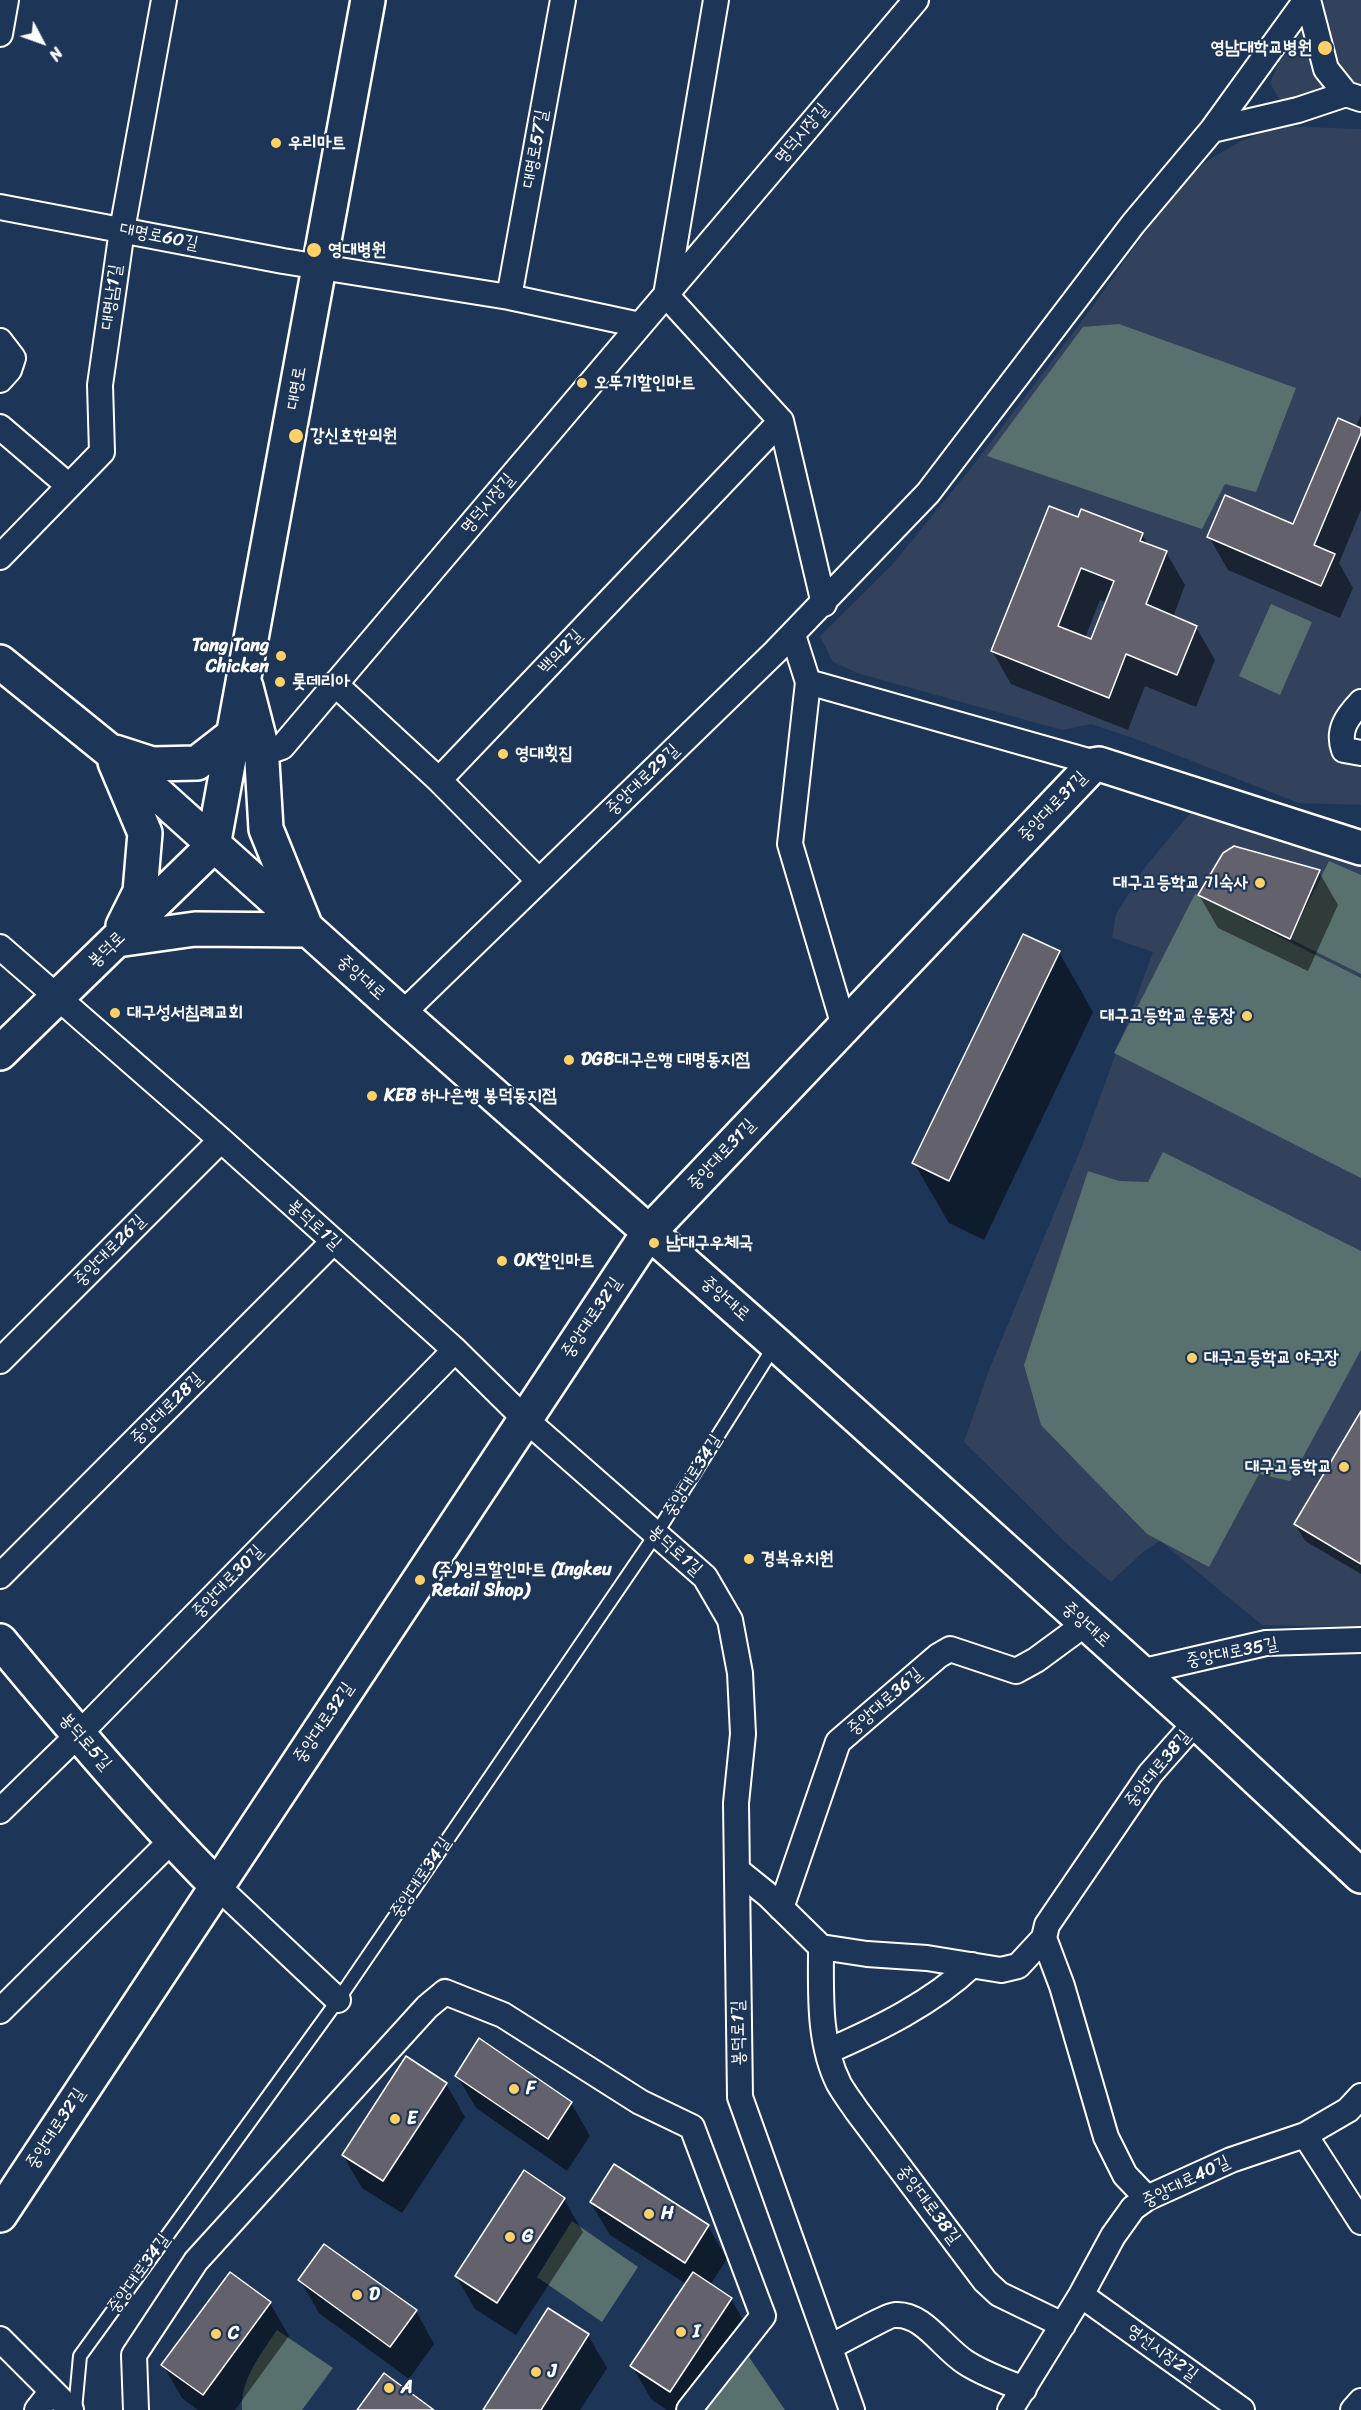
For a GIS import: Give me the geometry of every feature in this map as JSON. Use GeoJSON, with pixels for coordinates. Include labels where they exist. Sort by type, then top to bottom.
{"type":"FeatureCollection","features":[{"type":"Feature","properties":{"kind":"main road","name":"대명로"},"geometry":{"type":"LineString","coordinates":[[213,846],[368,0]]}},
{"type":"Feature","properties":{"kind":"main road","name":"중앙대로"},"geometry":{"type":"LineString","coordinates":[[0,662],[109,751],[307,930],[776,1344],[1196,1722],[1361,1876]]}},
{"type":"Feature","properties":{"kind":"main road"},"geometry":{"type":"LineString","coordinates":[[116,941],[195,928],[307,930],[266,829],[261,744],[244,679]]}},
{"type":"Feature","properties":{"kind":"main road"},"geometry":{"type":"LineString","coordinates":[[109,751],[152,764],[197,764],[233,735]]}},
{"type":"Feature","properties":{"kind":"main road"},"geometry":{"type":"LineString","coordinates":[[109,751],[145,833],[140,892],[116,941]]}},
{"type":"Feature","properties":{"kind":"main road","name":"중앙대로31길"},"geometry":{"type":"LineString","coordinates":[[649,1232],[1092,765],[1099,764],[1361,848]]}},
{"type":"Feature","properties":{"kind":"main road","name":"봉덕로"},"geometry":{"type":"LineString","coordinates":[[0,1053],[213,846]]}},
{"type":"Feature","properties":{"kind":"main road","name":"중앙대로32길"},"geometry":{"type":"LineString","coordinates":[[0,2215],[649,1232]]}},
{"type":"Feature","properties":{"kind":"main road","name":"봉덕로5길"},"geometry":{"type":"LineString","coordinates":[[0,1641],[78,1735],[172,1840],[216,1885]]}},
{"type":"Feature","properties":{"kind":"street"},"geometry":{"type":"LineString","coordinates":[[0,34],[6,0]]}},
{"type":"Feature","properties":{"kind":"street","name":"대명남1길"},"geometry":{"type":"LineString","coordinates":[[0,556],[102,452],[100,385],[122,230],[164,0]]}},
{"type":"Feature","properties":{"kind":"street","name":"대명로57길"},"geometry":{"type":"LineString","coordinates":[[509,297],[563,0]]}},
{"type":"Feature","properties":{"kind":"street"},"geometry":{"type":"LineString","coordinates":[[716,0],[666,295],[781,421],[824,604]]}},
{"type":"Feature","properties":{"kind":"street","name":"명덕시장길"},"geometry":{"type":"LineString","coordinates":[[262,754],[282,747],[916,0]]}},
{"type":"Feature","properties":{"kind":"street"},"geometry":{"type":"LineString","coordinates":[[1307,0],[1326,69],[1353,96]]}},
{"type":"Feature","properties":{"kind":"street","name":"중앙대로29길"},"geometry":{"type":"LineString","coordinates":[[402,1014],[793,635],[928,493],[1133,224],[1212,130],[1307,0]]}},
{"type":"Feature","properties":{"kind":"street"},"geometry":{"type":"LineString","coordinates":[[1212,130],[1353,96]]}},
{"type":"Feature","properties":{"kind":"street","name":"대명로60길"},"geometry":{"type":"LineString","coordinates":[[0,207],[319,267]]}},
{"type":"Feature","properties":{"kind":"street"},"geometry":{"type":"LineString","coordinates":[[319,267],[509,297],[640,325]]}},
{"type":"Feature","properties":{"kind":"street"},"geometry":{"type":"LineString","coordinates":[[0,341],[13,358],[9,370],[0,380]]}},
{"type":"Feature","properties":{"kind":"street","name":"백의2길"},"geometry":{"type":"LineString","coordinates":[[439,780],[781,421]]}},
{"type":"Feature","properties":{"kind":"street"},"geometry":{"type":"LineString","coordinates":[[0,427],[69,486]]}},
{"type":"Feature","properties":{"kind":"street"},"geometry":{"type":"LineString","coordinates":[[793,635],[808,682],[790,844],[844,1026]]}},
{"type":"Feature","properties":{"kind":"street"},"geometry":{"type":"LineString","coordinates":[[808,682],[1099,764]]}},
{"type":"Feature","properties":{"kind":"street"},"geometry":{"type":"LineString","coordinates":[[335,684],[439,780],[539,881]]}},
{"type":"Feature","properties":{"kind":"street"},"geometry":{"type":"LineString","coordinates":[[1361,702],[1344,721],[1340,740],[1344,750],[1361,753]]}},
{"type":"Feature","properties":{"kind":"street","name":"봉덕로1길"},"geometry":{"type":"LineString","coordinates":[[0,947],[221,1140],[455,1350],[525,1419],[705,1577],[730,1620],[740,1673],[743,1734],[736,1803],[740,2097],[852,2410]]}},
{"type":"Feature","properties":{"kind":"street","name":"중앙대로26길"},"geometry":{"type":"LineString","coordinates":[[0,1361],[221,1140]]}},
{"type":"Feature","properties":{"kind":"street","name":"중앙대로28길"},"geometry":{"type":"LineString","coordinates":[[0,1576],[333,1242]]}},
{"type":"Feature","properties":{"kind":"street","name":"중앙대로30길"},"geometry":{"type":"LineString","coordinates":[[0,1810],[78,1735],[455,1350]]}},
{"type":"Feature","properties":{"kind":"street","name":"중앙대로36길"},"geometry":{"type":"LineString","coordinates":[[782,1908],[838,1743],[938,1656],[950,1649],[1016,1671],[1036,1660],[1085,1624]]}},
{"type":"Feature","properties":{"kind":"street","name":"중앙대로35길"},"geometry":{"type":"LineString","coordinates":[[1140,1672],[1266,1643],[1361,1641]]}},
{"type":"Feature","properties":{"kind":"street","name":"중앙대로38길"},"geometry":{"type":"LineString","coordinates":[[1063,2325],[999,2294],[985,2282],[856,2111],[838,2083],[828,2051],[821,1990],[821,1947],[1001,1970],[1018,1966],[1044,1938],[1047,1924],[1150,1774],[1196,1722]]}},
{"type":"Feature","properties":{"kind":"street"},"geometry":{"type":"LineString","coordinates":[[0,2012],[172,1840]]}},
{"type":"Feature","properties":{"kind":"street"},"geometry":{"type":"LineString","coordinates":[[737,1870],[782,1908],[821,1947]]}},
{"type":"Feature","properties":{"kind":"street","name":"봉덕로5길"},"geometry":{"type":"LineString","coordinates":[[216,1885],[338,2000]]}},
{"type":"Feature","properties":{"kind":"street"},"geometry":{"type":"LineString","coordinates":[[1044,1938],[1062,1986],[1106,2137],[1125,2175],[1147,2198]]}},
{"type":"Feature","properties":{"kind":"street"},"geometry":{"type":"LineString","coordinates":[[828,2051],[862,2036],[909,2010],[952,1984],[972,1965]]}},
{"type":"Feature","properties":{"kind":"street"},"geometry":{"type":"LineString","coordinates":[[136,2410],[134,2355],[196,2260],[427,2007],[445,1992],[502,2015],[640,2102],[692,2127],[763,2316],[689,2410]]}},
{"type":"Feature","properties":{"kind":"street","name":"중앙대로40길"},"geometry":{"type":"LineString","coordinates":[[1011,2410],[1081,2295],[1113,2236],[1133,2208],[1147,2198],[1231,2160],[1305,2135],[1357,2109]]}},
{"type":"Feature","properties":{"kind":"street"},"geometry":{"type":"LineString","coordinates":[[1305,2135],[1361,2222]]}},
{"type":"Feature","properties":{"kind":"street","name":"영선시장2길"},"geometry":{"type":"LineString","coordinates":[[1081,2295],[1242,2410]]}},
{"type":"Feature","properties":{"kind":"street"},"geometry":{"type":"LineString","coordinates":[[830,2347],[893,2314],[911,2317],[925,2324],[934,2336],[967,2364],[1024,2389]]}},
{"type":"Feature","properties":{"kind":"street"},"geometry":{"type":"LineString","coordinates":[[0,2339],[73,2410]]}},
{"type":"Feature","properties":{"kind":"street"},"geometry":{"type":"LineString","coordinates":[[37,2410],[52,2391]]}},
{"type":"Feature","properties":{"kind":"street"},"geometry":{"type":"LineString","coordinates":[[1353,2410],[1361,2401]]}},
{"type":"Feature","properties":{"kind":"lane","name":"중앙대로34길"},"geometry":{"type":"LineString","coordinates":[[73,2410],[80,2356],[338,2000],[656,1534],[776,1344]]}},
{"type":"Feature","properties":{"kind":"shaded area","name":"영남대학교병원"},"geometry":{"type":"Polygon","coordinates":[[[1325,0],[1361,0],[1361,94],[1287,104],[1278,97],[1270,83],[1279,62],[1325,0]]]}},
{"type":"Feature","properties":{"kind":"shaded area"},"geometry":{"type":"Polygon","coordinates":[[[1278,126],[1361,129],[1361,700],[1339,754],[1352,765],[1361,767],[1361,805],[1299,803],[1133,738],[1091,724],[1062,730],[857,673],[833,662],[820,636],[892,565],[972,467],[1178,189],[1205,162],[1241,141],[1278,126]]]}},
{"type":"Feature","properties":{"kind":"shaded area"},"geometry":{"type":"Polygon","coordinates":[[[1197,805],[1361,855],[1361,1627],[1262,1625],[1160,1541],[1143,1552],[1111,1582],[1067,1544],[964,1442],[989,1370],[1082,1146],[1153,952],[1112,938],[1116,914],[1146,866],[1197,805]]]}},
{"type":"Feature","properties":{"kind":"green space"},"geometry":{"type":"Polygon","coordinates":[[[1119,324],[1296,388],[1256,492],[1225,484],[1202,529],[987,456],[1083,327],[1119,324]]]}},
{"type":"Feature","properties":{"kind":"green space"},"geometry":{"type":"Polygon","coordinates":[[[1271,604],[1312,622],[1280,695],[1239,676],[1271,604]]]}},
{"type":"Feature","properties":{"kind":"green space"},"geometry":{"type":"Polygon","coordinates":[[[1329,861],[1361,875],[1361,974],[1290,939],[1329,861]]]}},
{"type":"Feature","properties":{"kind":"green space","name":"대구고등학교 운동장"},"geometry":{"type":"Polygon","coordinates":[[[1195,894],[1361,978],[1361,1178],[1114,1053],[1195,894]]]}},
{"type":"Feature","properties":{"kind":"green space","name":"대구고등학교 야구장"},"geometry":{"type":"Polygon","coordinates":[[[1163,1152],[1361,1251],[1361,1350],[1290,1481],[1259,1474],[1209,1567],[1147,1534],[1041,1425],[1024,1365],[1088,1171],[1119,1181],[1148,1182],[1163,1152]]]}},
{"type":"Feature","properties":{"kind":"green space"},"geometry":{"type":"Polygon","coordinates":[[[572,2221],[638,2267],[602,2322],[537,2277],[572,2221]]]}},
{"type":"Feature","properties":{"kind":"green space"},"geometry":{"type":"Polygon","coordinates":[[[277,2330],[333,2368],[302,2410],[242,2410],[244,2388],[248,2378],[277,2330]]]}},
{"type":"Feature","properties":{"kind":"green space"},"geometry":{"type":"Polygon","coordinates":[[[749,2357],[785,2410],[706,2410],[749,2357]]]}},
{"type":"Feature","properties":{"kind":"building"},"geometry":{"type":"Polygon","coordinates":[[[1338,418],[1361,428],[1361,433],[1314,545],[1335,554],[1321,586],[1207,537],[1225,495],[1293,524],[1338,418]]]}},
{"type":"Feature","properties":{"kind":"building"},"geometry":{"type":"Polygon","coordinates":[[[1049,506],[1078,517],[1081,509],[1143,533],[1140,541],[1167,551],[1146,604],[1197,626],[1177,675],[1126,654],[1109,698],[991,651],[1049,506]],[[1081,568],[1058,626],[1091,639],[1114,581],[1081,568]]]}},
{"type":"Feature","properties":{"kind":"building","name":"대구고등학교 기숙사"},"geometry":{"type":"Polygon","coordinates":[[[1234,846],[1320,870],[1290,939],[1198,895],[1223,853],[1234,846]]]}},
{"type":"Feature","properties":{"kind":"building"},"geometry":{"type":"Polygon","coordinates":[[[1023,934],[1060,951],[949,1181],[912,1163],[1023,934]]]}},
{"type":"Feature","properties":{"kind":"building","name":"대구고등학교"},"geometry":{"type":"Polygon","coordinates":[[[1361,1411],[1361,1564],[1294,1524],[1361,1411]]]}},
{"type":"Feature","properties":{"kind":"building","name":"F"},"geometry":{"type":"Polygon","coordinates":[[[479,2038],[572,2102],[548,2139],[455,2076],[479,2038]]]}},
{"type":"Feature","properties":{"kind":"building","name":"E"},"geometry":{"type":"Polygon","coordinates":[[[406,2056],[447,2083],[383,2181],[342,2155],[406,2056]]]}},
{"type":"Feature","properties":{"kind":"building","name":"H"},"geometry":{"type":"Polygon","coordinates":[[[614,2164],[709,2225],[685,2263],[590,2202],[614,2164]]]}},
{"type":"Feature","properties":{"kind":"building","name":"G"},"geometry":{"type":"Polygon","coordinates":[[[524,2170],[565,2198],[497,2303],[455,2276],[524,2170]]]}},
{"type":"Feature","properties":{"kind":"building","name":"D"},"geometry":{"type":"Polygon","coordinates":[[[324,2244],[417,2310],[390,2347],[298,2280],[324,2244]]]}},
{"type":"Feature","properties":{"kind":"building","name":"C"},"geometry":{"type":"Polygon","coordinates":[[[230,2272],[271,2302],[203,2395],[161,2365],[230,2272]]]}},
{"type":"Feature","properties":{"kind":"building","name":"I"},"geometry":{"type":"Polygon","coordinates":[[[693,2272],[732,2298],[670,2392],[630,2366],[693,2272]]]}},
{"type":"Feature","properties":{"kind":"building","name":"J"},"geometry":{"type":"Polygon","coordinates":[[[548,2308],[589,2334],[541,2410],[483,2410],[548,2308]]]}},
{"type":"Feature","properties":{"kind":"building","name":"A"},"geometry":{"type":"Polygon","coordinates":[[[384,2373],[434,2410],[357,2410],[384,2373]]]}},
{"type":"Feature","properties":{"kind":"place","name":"영남대학교병원"},"geometry":{"type":"Point","coordinates":[1325,48]}},
{"type":"Feature","properties":{"kind":"place","name":"우리마트"},"geometry":{"type":"Point","coordinates":[276,143]}},
{"type":"Feature","properties":{"kind":"place","name":"영대병원"},"geometry":{"type":"Point","coordinates":[314,250]}},
{"type":"Feature","properties":{"kind":"place","name":"오뚜기할인마트"},"geometry":{"type":"Point","coordinates":[582,383]}},
{"type":"Feature","properties":{"kind":"place","name":"강신호한의원"},"geometry":{"type":"Point","coordinates":[296,436]}},
{"type":"Feature","properties":{"kind":"place","name":"Tang Tang Chicken"},"geometry":{"type":"Point","coordinates":[281,656]}},
{"type":"Feature","properties":{"kind":"place","name":"롯데리아"},"geometry":{"type":"Point","coordinates":[280,682]}},
{"type":"Feature","properties":{"kind":"place","name":"영대횟집"},"geometry":{"type":"Point","coordinates":[503,754]}},
{"type":"Feature","properties":{"kind":"place","name":"대구고등학교 기숙사"},"geometry":{"type":"Point","coordinates":[1260,883]}},
{"type":"Feature","properties":{"kind":"place","name":"대구성서침례교회"},"geometry":{"type":"Point","coordinates":[115,1013]}},
{"type":"Feature","properties":{"kind":"place","name":"대구고등학교 운동장"},"geometry":{"type":"Point","coordinates":[1247,1016]}},
{"type":"Feature","properties":{"kind":"place","name":"DGB대구은행 대명동지점"},"geometry":{"type":"Point","coordinates":[569,1060]}},
{"type":"Feature","properties":{"kind":"place","name":"KEB 하나은행 봉덕동지점"},"geometry":{"type":"Point","coordinates":[372,1096]}},
{"type":"Feature","properties":{"kind":"place","name":"남대구우체국"},"geometry":{"type":"Point","coordinates":[654,1243]}},
{"type":"Feature","properties":{"kind":"place","name":"OK할인마트"},"geometry":{"type":"Point","coordinates":[502,1261]}},
{"type":"Feature","properties":{"kind":"place","name":"대구고등학교 야구장"},"geometry":{"type":"Point","coordinates":[1192,1358]}},
{"type":"Feature","properties":{"kind":"place","name":"대구고등학교"},"geometry":{"type":"Point","coordinates":[1344,1467]}},
{"type":"Feature","properties":{"kind":"place","name":"경북유치원"},"geometry":{"type":"Point","coordinates":[749,1559]}},
{"type":"Feature","properties":{"kind":"place","name":"(주)잉크할인마트 (Ingkeu Retail Shop)"},"geometry":{"type":"Point","coordinates":[420,1580]}},
{"type":"Feature","properties":{"kind":"place","name":"F"},"geometry":{"type":"Point","coordinates":[514,2089]}},
{"type":"Feature","properties":{"kind":"place","name":"E"},"geometry":{"type":"Point","coordinates":[395,2119]}},
{"type":"Feature","properties":{"kind":"place","name":"H"},"geometry":{"type":"Point","coordinates":[649,2214]}},
{"type":"Feature","properties":{"kind":"place","name":"G"},"geometry":{"type":"Point","coordinates":[510,2237]}},
{"type":"Feature","properties":{"kind":"place","name":"D"},"geometry":{"type":"Point","coordinates":[357,2295]}},
{"type":"Feature","properties":{"kind":"place","name":"I"},"geometry":{"type":"Point","coordinates":[681,2332]}},
{"type":"Feature","properties":{"kind":"place","name":"C"},"geometry":{"type":"Point","coordinates":[216,2334]}},
{"type":"Feature","properties":{"kind":"place","name":"J"},"geometry":{"type":"Point","coordinates":[536,2372]}},
{"type":"Feature","properties":{"kind":"place","name":"A"},"geometry":{"type":"Point","coordinates":[389,2388]}}]}
